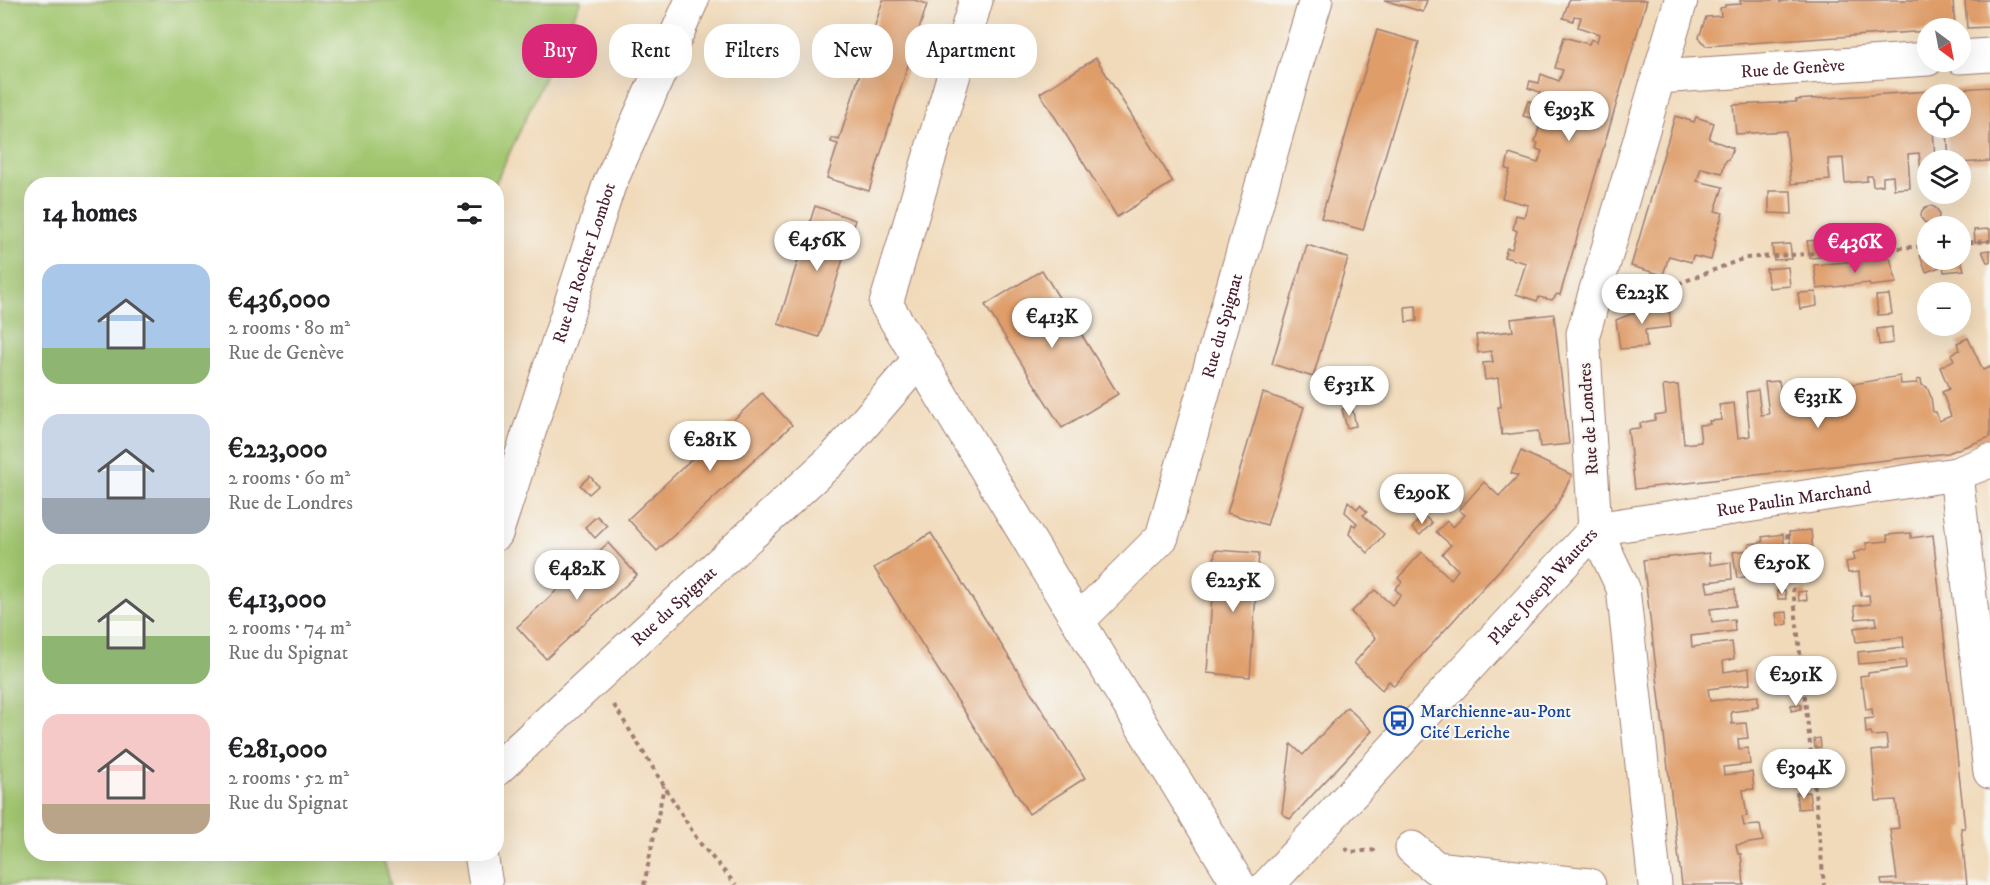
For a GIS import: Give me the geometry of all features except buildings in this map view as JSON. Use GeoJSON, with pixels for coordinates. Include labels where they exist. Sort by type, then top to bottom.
{"type":"FeatureCollection","features":[{"type":"Feature","properties":{"kind":"street","name":"Rue du Rocher Lombot"},"geometry":{"type":"LineString","coordinates":[[504,509],[609,185],[692,0]]}},
{"type":"Feature","properties":{"kind":"street"},"geometry":{"type":"LineString","coordinates":[[976,0],[886,304],[1239,885]]}},
{"type":"Feature","properties":{"kind":"street","name":"Rue du Spignat"},"geometry":{"type":"LineString","coordinates":[[1078,621],[1162,537],[1316,0]]}},
{"type":"Feature","properties":{"kind":"street","name":"Rue de Londres"},"geometry":{"type":"LineString","coordinates":[[1595,529],[1583,334],[1681,0]]}},
{"type":"Feature","properties":{"kind":"street"},"geometry":{"type":"LineString","coordinates":[[1971,56],[1990,55]]}},
{"type":"Feature","properties":{"kind":"street","name":"Rue de Genève"},"geometry":{"type":"LineString","coordinates":[[1658,77],[1917,60]]}},
{"type":"Feature","properties":{"kind":"street","name":"Rue du Spignat"},"geometry":{"type":"LineString","coordinates":[[504,763],[836,456],[919,360]]}},
{"type":"Feature","properties":{"kind":"street","name":"Rue Paulin Marchand"},"geometry":{"type":"LineString","coordinates":[[1595,529],[1956,474],[1990,461]]}},
{"type":"Feature","properties":{"kind":"street"},"geometry":{"type":"LineString","coordinates":[[1956,474],[1990,772]]}},
{"type":"Feature","properties":{"kind":"street","name":"Place Joseph Wauters"},"geometry":{"type":"LineString","coordinates":[[1268,885],[1595,529],[1623,588],[1655,885]]}},
{"type":"Feature","properties":{"kind":"street"},"geometry":{"type":"LineString","coordinates":[[1412,848],[1436,868],[1589,885]]}},
{"type":"Feature","properties":{"kind":"street"},"geometry":{"type":"LineString","coordinates":[[482,861],[486,885]]}},
{"type":"Feature","properties":{"kind":"path"},"geometry":{"type":"LineString","coordinates":[[1971,242],[1990,241]]}},
{"type":"Feature","properties":{"kind":"path"},"geometry":{"type":"LineString","coordinates":[[1588,318],[1745,258],[1917,247]]}},
{"type":"Feature","properties":{"kind":"path"},"geometry":{"type":"LineString","coordinates":[[1783,500],[1824,885]]}},
{"type":"Feature","properties":{"kind":"path"},"geometry":{"type":"LineString","coordinates":[[594,680],[612,701],[643,748],[699,842],[736,885]]}},
{"type":"Feature","properties":{"kind":"path"},"geometry":{"type":"LineString","coordinates":[[644,885],[664,785]]}},
{"type":"Feature","properties":{"kind":"green space"},"geometry":{"type":"Polygon","coordinates":[[[0,0],[581,0],[570,24],[522,24],[522,78],[545,78],[498,177],[24,177],[24,861],[384,861],[391,885],[0,885],[0,0]]]}},
{"type":"Feature","properties":{"kind":"place","name":"Marchienne-au-Pont Cité Leriche"},"geometry":{"type":"Point","coordinates":[1399,721]}}]}
